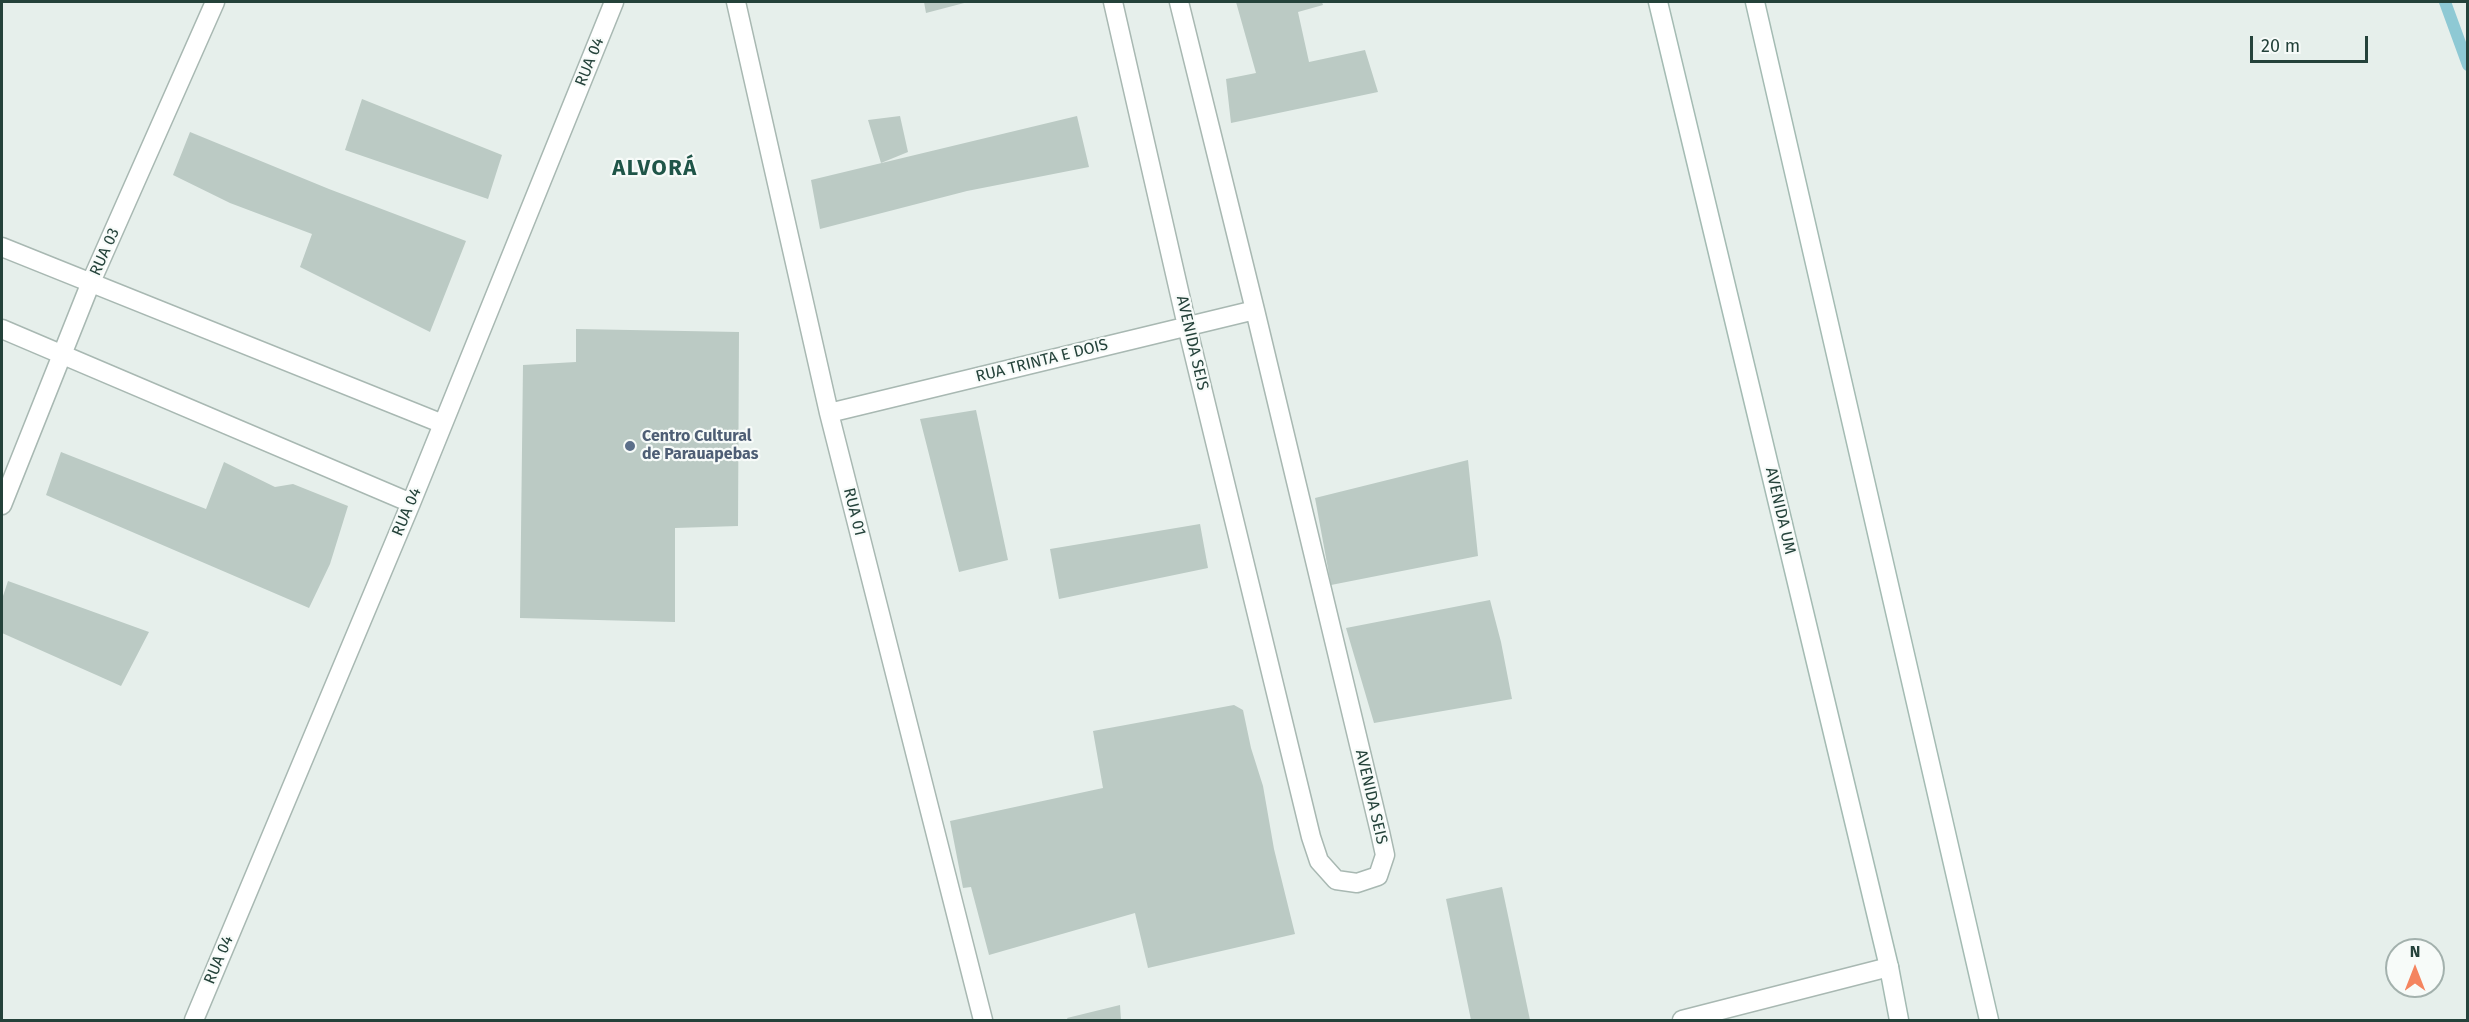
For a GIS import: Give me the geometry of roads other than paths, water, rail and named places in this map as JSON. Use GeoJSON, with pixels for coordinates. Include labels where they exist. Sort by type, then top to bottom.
{"type":"FeatureCollection","features":[{"type":"Feature","properties":{"kind":"street","name":"RUA 03"},"geometry":{"type":"LineString","coordinates":[[2,505],[91,282],[215,2]]}},
{"type":"Feature","properties":{"kind":"street","name":"RUA 04"},"geometry":{"type":"LineString","coordinates":[[194,1020],[411,503],[614,2]]}},
{"type":"Feature","properties":{"kind":"street","name":"RUA 01"},"geometry":{"type":"LineString","coordinates":[[736,2],[829,413],[983,1020]]}},
{"type":"Feature","properties":{"kind":"street","name":"AVENIDA SEIS"},"geometry":{"type":"LineString","coordinates":[[1113,2],[1187,326],[1311,837],[1319,861],[1336,880],[1357,883],[1378,876],[1385,855],[1179,2]]}},
{"type":"Feature","properties":{"kind":"street","name":"AVENIDA UM"},"geometry":{"type":"LineString","coordinates":[[1658,2],[1889,967],[1899,1020]]}},
{"type":"Feature","properties":{"kind":"street"},"geometry":{"type":"LineString","coordinates":[[1755,2],[1989,1020]]}},
{"type":"Feature","properties":{"kind":"street"},"geometry":{"type":"LineString","coordinates":[[2,247],[443,424]]}},
{"type":"Feature","properties":{"kind":"street","name":"RUA TRINTA E DOIS"},"geometry":{"type":"LineString","coordinates":[[829,413],[1255,310]]}},
{"type":"Feature","properties":{"kind":"street"},"geometry":{"type":"LineString","coordinates":[[2,329],[411,503]]}},
{"type":"Feature","properties":{"kind":"street"},"geometry":{"type":"LineString","coordinates":[[1682,1020],[1889,967]]}},
{"type":"Feature","properties":{"kind":"waterway"},"geometry":{"type":"LineString","coordinates":[[2445,2],[2468,65]]}},
{"type":"Feature","properties":{"kind":"place","name":"Centro Cultural de Parauapebas"},"geometry":{"type":"Point","coordinates":[630,446]}},
{"type":"Feature","properties":{"kind":"district","name":"ALVORÁ"},"geometry":{"type":"Point","coordinates":[655,169]}}]}
